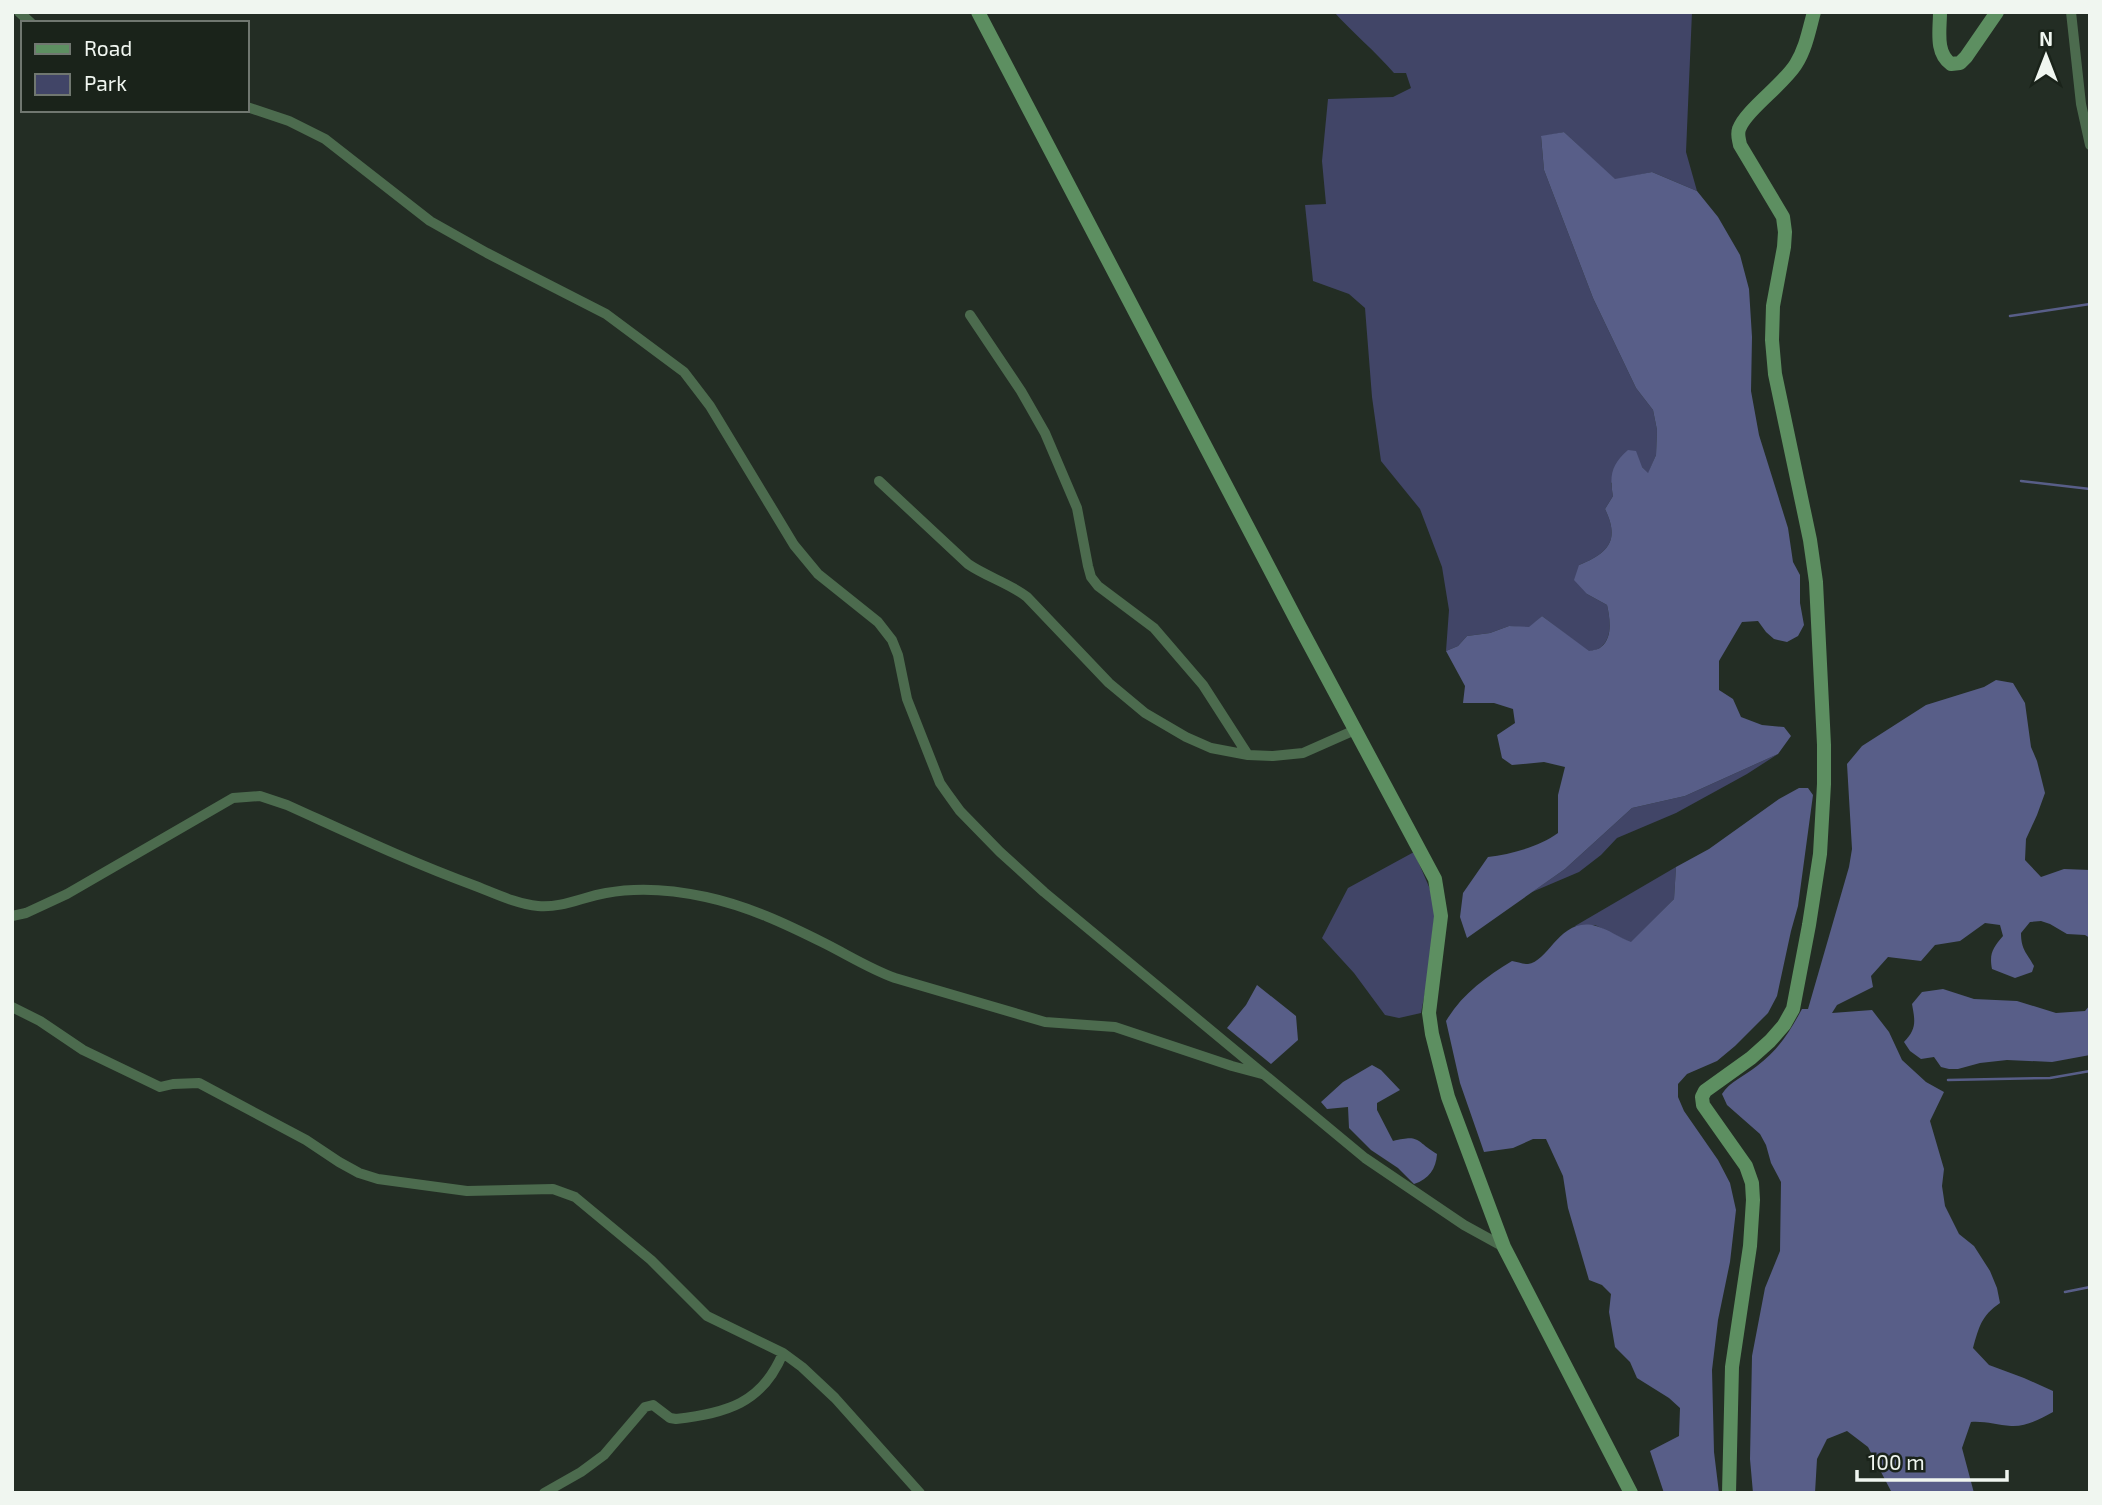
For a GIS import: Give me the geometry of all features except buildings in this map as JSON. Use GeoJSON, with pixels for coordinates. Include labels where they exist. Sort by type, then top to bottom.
{"type":"FeatureCollection","features":[{"type":"Feature","properties":{"kind":"main road"},"geometry":{"type":"LineString","coordinates":[[978,12],[1435,879],[1441,916],[1429,1013],[1448,1097],[1504,1247],[1631,1493]]}},
{"type":"Feature","properties":{"kind":"main road"},"geometry":{"type":"LineString","coordinates":[[1730,1493],[1732,1367],[1750,1246],[1752,1184],[1746,1166],[1703,1105],[1702,1097],[1705,1091],[1770,1041],[1793,1009],[1820,854],[1824,785],[1816,582],[1810,540],[1777,383],[1772,340],[1773,306],[1785,232],[1783,217],[1740,145],[1738,134],[1746,118],[1799,60],[1814,12]]}},
{"type":"Feature","properties":{"kind":"main road"},"geometry":{"type":"LineString","coordinates":[[1940,12],[1940,48],[1943,59],[1951,64],[1960,63],[1966,57],[1997,12]]}},
{"type":"Feature","properties":{"kind":"street"},"geometry":{"type":"LineString","coordinates":[[2071,12],[2081,104],[2090,145]]}},
{"type":"Feature","properties":{"kind":"street"},"geometry":{"type":"LineString","coordinates":[[248,107],[289,121],[325,139],[430,221],[606,314],[684,372],[710,406],[794,545],[818,573],[878,622],[892,640],[898,655],[907,699],[940,783],[960,811],[1044,892],[1366,1158],[1464,1225],[1504,1247]]}},
{"type":"Feature","properties":{"kind":"street"},"geometry":{"type":"LineString","coordinates":[[970,315],[1021,391],[1045,433],[1077,508],[1091,576],[1098,586],[1154,628],[1203,685],[1248,755]]}},
{"type":"Feature","properties":{"kind":"street"},"geometry":{"type":"LineString","coordinates":[[879,481],[968,564],[1017,589],[1027,597],[1109,683],[1145,713],[1186,737],[1211,748],[1248,755],[1273,756],[1303,753],[1355,730]]}},
{"type":"Feature","properties":{"kind":"street"},"geometry":{"type":"LineString","coordinates":[[12,916],[26,913],[67,894],[233,798],[260,796],[512,900],[551,906],[630,890],[666,890],[706,897],[757,911],[825,943],[875,971],[895,978],[1045,1022],[1115,1027],[1265,1075]]}},
{"type":"Feature","properties":{"kind":"street"},"geometry":{"type":"LineString","coordinates":[[12,1007],[40,1021],[83,1050],[160,1087],[198,1083],[222,1094],[306,1140],[339,1162],[378,1179],[467,1191],[553,1189],[575,1197],[651,1260],[707,1315],[783,1353],[835,1398],[920,1493]]}},
{"type":"Feature","properties":{"kind":"street"},"geometry":{"type":"LineString","coordinates":[[544,1493],[604,1455],[645,1407],[653,1405],[670,1418],[676,1419],[724,1411],[740,1404],[760,1389],[776,1370],[783,1353]]}},
{"type":"Feature","properties":{"kind":"green space"},"geometry":{"type":"Polygon","coordinates":[[[1334,12],[1692,12],[1686,152],[1697,191],[1652,172],[1615,180],[1564,132],[1541,137],[1544,170],[1593,298],[1636,388],[1653,410],[1657,430],[1656,455],[1648,474],[1642,467],[1611,483],[1613,496],[1605,509],[1611,529],[1609,544],[1598,556],[1579,565],[1587,594],[1607,605],[1609,633],[1605,643],[1598,649],[1589,652],[1542,616],[1529,628],[1509,626],[1490,633],[1467,636],[1458,646],[1446,651],[1449,610],[1442,567],[1420,509],[1381,461],[1372,397],[1365,308],[1349,294],[1313,281],[1305,205],[1326,204],[1322,161],[1328,99],[1393,97],[1411,88],[1406,73],[1394,73],[1334,12]]]}},
{"type":"Feature","properties":{"kind":"green space"},"geometry":{"type":"Polygon","coordinates":[[[1778,754],[1676,813],[1617,838],[1579,872],[1532,892],[1565,869],[1632,808],[1685,796],[1778,754]]]}},
{"type":"Feature","properties":{"kind":"green space"},"geometry":{"type":"Polygon","coordinates":[[[1414,852],[1436,903],[1421,1013],[1399,1018],[1385,1015],[1354,973],[1322,938],[1348,888],[1414,852]]]}},
{"type":"Feature","properties":{"kind":"green space"},"geometry":{"type":"Polygon","coordinates":[[[1676,867],[1674,899],[1631,943],[1595,925],[1575,926],[1676,867]]]}},
{"type":"Feature","properties":{"kind":"shaded area"},"geometry":{"type":"Polygon","coordinates":[[[1564,132],[1615,179],[1652,172],[1697,191],[1718,217],[1740,255],[1749,289],[1751,391],[1759,435],[1788,528],[1793,562],[1800,575],[1800,603],[1804,625],[1798,636],[1787,642],[1774,639],[1758,621],[1742,622],[1719,661],[1719,690],[1733,699],[1741,717],[1762,725],[1784,727],[1791,736],[1778,754],[1685,796],[1632,808],[1565,869],[1467,938],[1460,917],[1463,893],[1488,857],[1525,849],[1558,833],[1558,795],[1565,767],[1544,762],[1512,765],[1502,758],[1497,735],[1515,723],[1513,709],[1494,703],[1463,703],[1465,686],[1446,651],[1458,646],[1467,636],[1490,633],[1509,626],[1529,627],[1542,616],[1589,651],[1601,647],[1609,633],[1607,605],[1587,594],[1574,580],[1579,565],[1598,556],[1609,544],[1611,529],[1605,509],[1613,496],[1611,482],[1618,460],[1628,450],[1636,451],[1642,467],[1648,473],[1656,455],[1657,430],[1653,410],[1636,388],[1593,298],[1544,170],[1541,136],[1564,132]]]}},
{"type":"Feature","properties":{"kind":"shaded area"},"geometry":{"type":"Polygon","coordinates":[[[1996,680],[2013,683],[2025,703],[2031,747],[2045,793],[2026,839],[2025,860],[2041,877],[2064,869],[2090,870],[2090,938],[2067,934],[2041,921],[2030,922],[2021,933],[2021,939],[2034,966],[2032,972],[2015,978],[1992,969],[1993,951],[2003,936],[2000,925],[1985,923],[1960,941],[1935,945],[1921,961],[1888,957],[1871,976],[1873,987],[1837,1005],[1832,1013],[1872,1010],[1889,1032],[1902,1060],[1926,1082],[1944,1092],[1930,1121],[1944,1169],[1942,1186],[1945,1206],[1959,1234],[1974,1246],[1990,1271],[2000,1303],[1982,1322],[1973,1348],[1989,1365],[2053,1391],[2053,1412],[2017,1426],[1971,1422],[1962,1448],[1974,1493],[1892,1493],[1868,1447],[1847,1431],[1827,1439],[1817,1459],[1815,1493],[1753,1493],[1750,1459],[1752,1356],[1765,1288],[1780,1251],[1781,1182],[1760,1134],[1727,1105],[1722,1094],[1771,1053],[1788,1033],[1802,1009],[1808,1009],[1852,849],[1847,764],[1862,746],[1926,705],[1984,687],[1996,680]]]}},
{"type":"Feature","properties":{"kind":"shaded area"},"geometry":{"type":"Polygon","coordinates":[[[1799,788],[1808,788],[1813,795],[1798,906],[1777,996],[1768,1013],[1735,1046],[1717,1061],[1687,1074],[1678,1084],[1678,1097],[1684,1111],[1718,1160],[1730,1183],[1736,1210],[1712,1370],[1714,1452],[1719,1493],[1664,1493],[1650,1451],[1679,1436],[1680,1408],[1637,1378],[1630,1362],[1615,1347],[1609,1312],[1611,1294],[1602,1285],[1589,1280],[1568,1208],[1563,1176],[1546,1139],[1533,1139],[1513,1148],[1484,1152],[1460,1083],[1446,1021],[1459,1002],[1484,980],[1512,961],[1528,964],[1535,961],[1573,927],[1596,926],[1631,942],[1674,899],[1676,867],[1709,849],[1779,799],[1799,788]]]}},
{"type":"Feature","properties":{"kind":"shaded area"},"geometry":{"type":"Polygon","coordinates":[[[1257,985],[1296,1016],[1298,1040],[1271,1064],[1227,1028],[1246,1005],[1257,985]]]}},
{"type":"Feature","properties":{"kind":"shaded area"},"geometry":{"type":"Polygon","coordinates":[[[1943,989],[1974,999],[2017,1001],[2056,1013],[2085,1011],[2090,1005],[2090,1055],[2052,1062],[2007,1060],[1958,1069],[1941,1067],[1934,1057],[1921,1059],[1910,1051],[1904,1042],[1914,1024],[1912,1004],[1922,992],[1943,989]]]}},
{"type":"Feature","properties":{"kind":"shaded area"},"geometry":{"type":"Polygon","coordinates":[[[1372,1065],[1381,1070],[1400,1090],[1377,1103],[1377,1110],[1393,1141],[1409,1138],[1417,1140],[1437,1154],[1431,1173],[1414,1184],[1398,1168],[1371,1150],[1349,1128],[1348,1107],[1327,1109],[1321,1102],[1343,1082],[1372,1065]]]}},
{"type":"Feature","properties":{"kind":"waterway"},"geometry":{"type":"LineString","coordinates":[[2010,316],[2090,304]]}},
{"type":"Feature","properties":{"kind":"waterway"},"geometry":{"type":"LineString","coordinates":[[2021,481],[2090,489]]}},
{"type":"Feature","properties":{"kind":"waterway"},"geometry":{"type":"LineString","coordinates":[[1948,1080],[2050,1078],[2090,1071]]}},
{"type":"Feature","properties":{"kind":"waterway"},"geometry":{"type":"LineString","coordinates":[[2065,1292],[2090,1287]]}}]}
